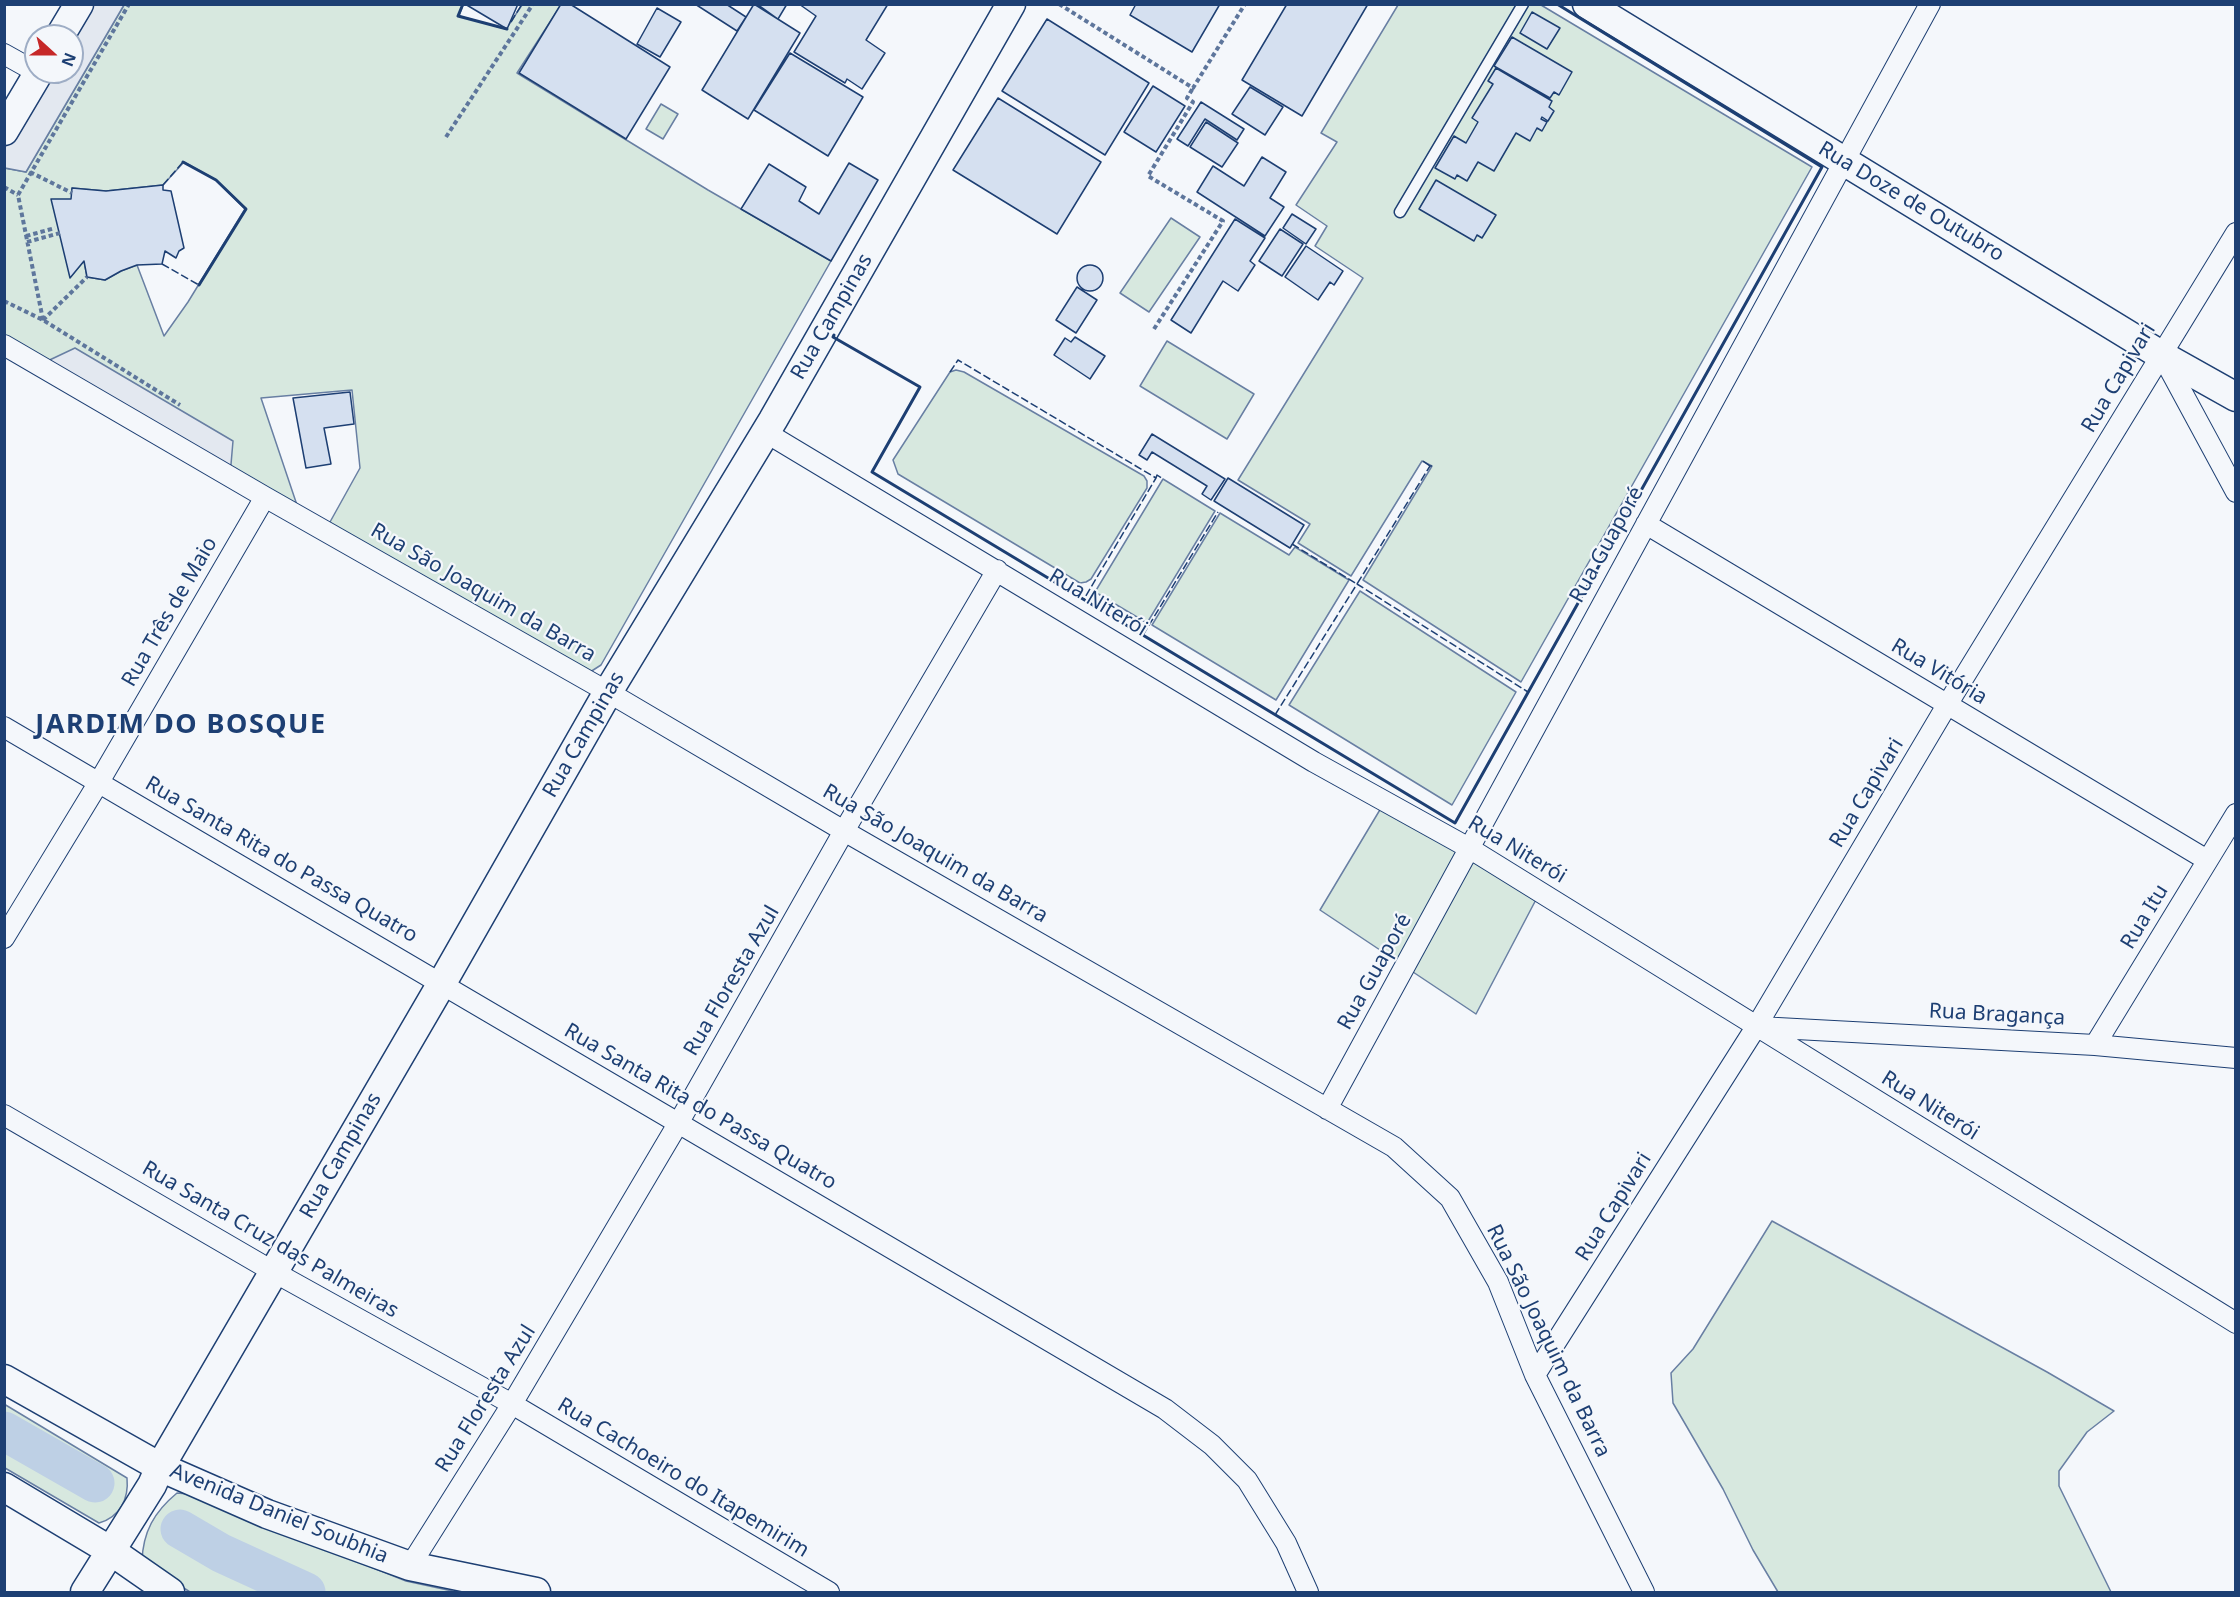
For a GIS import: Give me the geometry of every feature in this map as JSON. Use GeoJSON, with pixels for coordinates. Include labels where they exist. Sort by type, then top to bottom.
{"type":"FeatureCollection","features":[{"type":"Feature","properties":{"kind":"street"},"geometry":{"type":"LineString","coordinates":[[67,24],[79,4]]}},
{"type":"Feature","properties":{"kind":"street","name":"Rua Campinas"},"geometry":{"type":"LineString","coordinates":[[85,1593],[152,1485],[160,1467],[442,983],[608,692],[765,432],[1011,4]]}},
{"type":"Feature","properties":{"kind":"street","name":"Rua Doze de Outubro"},"geometry":{"type":"LineString","coordinates":[[1587,4],[2161,355],[2235,397]]}},
{"type":"Feature","properties":{"kind":"street","name":"Rua Guaporé"},"geometry":{"type":"LineString","coordinates":[[1327,1109],[1930,4]]}},
{"type":"Feature","properties":{"kind":"street"},"geometry":{"type":"LineString","coordinates":[[4,54],[24,65]]}},
{"type":"Feature","properties":{"kind":"street"},"geometry":{"type":"LineString","coordinates":[[4,131],[32,84]]}},
{"type":"Feature","properties":{"kind":"street","name":"Rua Capivari"},"geometry":{"type":"LineString","coordinates":[[1535,1375],[1756,1027],[1947,705],[2235,233]]}},
{"type":"Feature","properties":{"kind":"street","name":"Rua São Joaquim da Barra"},"geometry":{"type":"LineString","coordinates":[[4,345],[1394,1147],[1450,1198],[1498,1282],[1535,1375],[1644,1593]]}},
{"type":"Feature","properties":{"kind":"street"},"geometry":{"type":"LineString","coordinates":[[2161,355],[2235,492]]}},
{"type":"Feature","properties":{"kind":"street","name":"Rua Niterói"},"geometry":{"type":"LineString","coordinates":[[765,432],[1314,762],[1469,848],[2235,1323]]}},
{"type":"Feature","properties":{"kind":"street","name":"Rua Três de Maio"},"geometry":{"type":"LineString","coordinates":[[4,938],[99,782],[265,496]]}},
{"type":"Feature","properties":{"kind":"street","name":"Rua Vitória"},"geometry":{"type":"LineString","coordinates":[[1646,524],[2207,860]]}},
{"type":"Feature","properties":{"kind":"street","name":"Rua Floresta Azul"},"geometry":{"type":"LineString","coordinates":[[410,1566],[512,1404],[679,1122],[844,831],[997,570]]}},
{"type":"Feature","properties":{"kind":"street","name":"Rua Santa Rita do Passa Quatro"},"geometry":{"type":"LineString","coordinates":[[4,727],[1165,1409],[1212,1445],[1247,1480],[1286,1543],[1308,1593]]}},
{"type":"Feature","properties":{"kind":"street","name":"Rua Itu"},"geometry":{"type":"LineString","coordinates":[[2095,1045],[2235,814]]}},
{"type":"Feature","properties":{"kind":"street","name":"Rua Bragança"},"geometry":{"type":"LineString","coordinates":[[1756,1027],[2095,1045],[2235,1058]]}},
{"type":"Feature","properties":{"kind":"street","name":"Rua Santa Cruz das Palmeiras"},"geometry":{"type":"LineString","coordinates":[[4,1114],[274,1272],[512,1404]]}},
{"type":"Feature","properties":{"kind":"street","name":"Avenida Daniel Soubhia"},"geometry":{"type":"LineString","coordinates":[[4,1379],[160,1467],[267,1514],[410,1566],[536,1593]]}},
{"type":"Feature","properties":{"kind":"street","name":"Rua Cachoeiro do Itapemirim"},"geometry":{"type":"LineString","coordinates":[[512,1404],[829,1593]]}},
{"type":"Feature","properties":{"kind":"street"},"geometry":{"type":"LineString","coordinates":[[4,1487],[111,1551],[170,1593]]}},
{"type":"Feature","properties":{"kind":"lane"},"geometry":{"type":"LineString","coordinates":[[1400,212],[1522,4]]}},
{"type":"Feature","properties":{"kind":"path"},"geometry":{"type":"LineString","coordinates":[[43,321],[18,195],[129,4]]}},
{"type":"Feature","properties":{"kind":"path"},"geometry":{"type":"LineString","coordinates":[[446,137],[533,4]]}},
{"type":"Feature","properties":{"kind":"path"},"geometry":{"type":"LineString","coordinates":[[1059,4],[1193,88]]}},
{"type":"Feature","properties":{"kind":"path"},"geometry":{"type":"LineString","coordinates":[[1154,328],[1223,221],[1148,176],[1193,102],[1187,98],[1245,4]]}},
{"type":"Feature","properties":{"kind":"path"},"geometry":{"type":"LineString","coordinates":[[30,172],[72,193]]}},
{"type":"Feature","properties":{"kind":"path"},"geometry":{"type":"LineString","coordinates":[[4,186],[18,195]]}},
{"type":"Feature","properties":{"kind":"path"},"geometry":{"type":"LineString","coordinates":[[26,236],[55,228]]}},
{"type":"Feature","properties":{"kind":"path"},"geometry":{"type":"LineString","coordinates":[[27,242],[60,233]]}},
{"type":"Feature","properties":{"kind":"path"},"geometry":{"type":"LineString","coordinates":[[43,321],[87,277]]}},
{"type":"Feature","properties":{"kind":"path"},"geometry":{"type":"LineString","coordinates":[[4,301],[43,321],[180,405]]}},
{"type":"Feature","properties":{"kind":"shaded area"},"geometry":{"type":"Polygon","coordinates":[[[80,5],[124,5],[84,73],[84,24],[75,24],[80,5]]]}},
{"type":"Feature","properties":{"kind":"shaded area"},"geometry":{"type":"Polygon","coordinates":[[[124,5],[463,5],[459,16],[506,29],[522,5],[561,5],[517,73],[708,190],[831,261],[601,665],[587,674],[325,531],[360,468],[352,390],[261,398],[301,517],[5,345],[4,168],[26,172],[78,84],[84,84],[84,73],[124,5]],[[184,162],[163,185],[106,191],[72,188],[70,277],[84,261],[87,277],[105,280],[137,265],[164,336],[188,302],[245,209],[216,180],[184,162]]]}},
{"type":"Feature","properties":{"kind":"shaded area"},"geometry":{"type":"Polygon","coordinates":[[[1398,5],[1541,5],[1812,167],[1521,682],[1363,580],[1432,466],[1422,461],[1351,576],[1298,543],[1310,524],[1238,480],[1363,278],[1315,246],[1327,226],[1296,205],[1337,142],[1321,133],[1398,5]]]}},
{"type":"Feature","properties":{"kind":"shaded area"},"geometry":{"type":"Polygon","coordinates":[[[33,84],[78,84],[26,172],[5,168],[5,132],[33,84]]]}},
{"type":"Feature","properties":{"kind":"shaded area"},"geometry":{"type":"Polygon","coordinates":[[[661,104],[678,114],[663,139],[646,129],[661,104]]]}},
{"type":"Feature","properties":{"kind":"shaded area"},"geometry":{"type":"Polygon","coordinates":[[[1171,218],[1200,237],[1149,312],[1120,293],[1171,218]]]}},
{"type":"Feature","properties":{"kind":"shaded area"},"geometry":{"type":"Polygon","coordinates":[[[1167,341],[1254,394],[1227,439],[1140,386],[1167,341]]]}},
{"type":"Feature","properties":{"kind":"shaded area"},"geometry":{"type":"Polygon","coordinates":[[[75,348],[233,441],[230,476],[39,365],[75,348]]]}},
{"type":"Feature","properties":{"kind":"shaded area"},"geometry":{"type":"Polygon","coordinates":[[[956,370],[964,372],[1144,476],[1147,488],[1091,579],[1080,583],[898,474],[893,460],[950,372],[956,370]]]}},
{"type":"Feature","properties":{"kind":"shaded area"},"geometry":{"type":"Polygon","coordinates":[[[1163,479],[1215,511],[1147,623],[1095,592],[1163,479]]]}},
{"type":"Feature","properties":{"kind":"shaded area"},"geometry":{"type":"Polygon","coordinates":[[[1220,513],[1289,555],[1295,547],[1349,580],[1276,700],[1152,625],[1220,513]]]}},
{"type":"Feature","properties":{"kind":"shaded area"},"geometry":{"type":"Polygon","coordinates":[[[1360,591],[1516,692],[1452,805],[1289,705],[1360,591]]]}},
{"type":"Feature","properties":{"kind":"shaded area"},"geometry":{"type":"Polygon","coordinates":[[[1387,798],[1540,892],[1476,1014],[1320,910],[1387,798]]]}},
{"type":"Feature","properties":{"kind":"shaded area"},"geometry":{"type":"Polygon","coordinates":[[[1772,1221],[2114,1411],[2087,1432],[2059,1471],[2059,1486],[2111,1592],[1778,1592],[1753,1550],[1723,1489],[1673,1403],[1671,1373],[1693,1349],[1772,1221]]]}},
{"type":"Feature","properties":{"kind":"shaded area"},"geometry":{"type":"Polygon","coordinates":[[[4,1404],[127,1478],[125,1500],[118,1512],[99,1523],[5,1468],[4,1404]]]}},
{"type":"Feature","properties":{"kind":"shaded area"},"geometry":{"type":"Polygon","coordinates":[[[177,1493],[188,1494],[406,1581],[457,1592],[190,1592],[142,1561],[147,1532],[151,1523],[177,1493]]]}},
{"type":"Feature","properties":{"kind":"building"},"geometry":{"type":"Polygon","coordinates":[[[465,4],[518,4],[507,29],[465,4]]]}},
{"type":"Feature","properties":{"kind":"building"},"geometry":{"type":"Polygon","coordinates":[[[561,4],[570,4],[670,67],[626,139],[519,73],[561,4]]]}},
{"type":"Feature","properties":{"kind":"building"},"geometry":{"type":"Polygon","coordinates":[[[695,4],[726,4],[746,17],[737,31],[695,4]]]}},
{"type":"Feature","properties":{"kind":"building"},"geometry":{"type":"Polygon","coordinates":[[[754,4],[800,33],[748,119],[702,90],[754,4]]]}},
{"type":"Feature","properties":{"kind":"building"},"geometry":{"type":"Polygon","coordinates":[[[757,4],[787,4],[778,19],[757,4]]]}},
{"type":"Feature","properties":{"kind":"building"},"geometry":{"type":"Polygon","coordinates":[[[799,4],[888,4],[866,40],[885,53],[862,89],[847,79],[845,83],[794,52],[816,16],[799,4]]]}},
{"type":"Feature","properties":{"kind":"building"},"geometry":{"type":"Polygon","coordinates":[[[1136,4],[1220,4],[1192,52],[1130,15],[1136,4]]]}},
{"type":"Feature","properties":{"kind":"building"},"geometry":{"type":"Polygon","coordinates":[[[1287,4],[1368,4],[1302,116],[1242,80],[1287,4]]]}},
{"type":"Feature","properties":{"kind":"building"},"geometry":{"type":"Polygon","coordinates":[[[657,8],[681,22],[660,57],[637,44],[657,8]]]}},
{"type":"Feature","properties":{"kind":"building"},"geometry":{"type":"Polygon","coordinates":[[[1532,12],[1560,28],[1547,49],[1520,33],[1532,12]]]}},
{"type":"Feature","properties":{"kind":"building"},"geometry":{"type":"Polygon","coordinates":[[[1047,19],[1149,83],[1105,155],[1002,91],[1047,19]]]}},
{"type":"Feature","properties":{"kind":"building"},"geometry":{"type":"Polygon","coordinates":[[[1512,37],[1572,72],[1559,95],[1554,92],[1550,98],[1494,66],[1512,37]]]}},
{"type":"Feature","properties":{"kind":"building"},"geometry":{"type":"Polygon","coordinates":[[[790,53],[863,97],[828,156],[754,110],[790,53]]]}},
{"type":"Feature","properties":{"kind":"building"},"geometry":{"type":"Polygon","coordinates":[[[1496,68],[1552,101],[1549,107],[1554,111],[1548,121],[1542,117],[1541,119],[1547,122],[1542,131],[1537,128],[1530,141],[1516,133],[1494,171],[1478,162],[1467,181],[1457,175],[1455,179],[1435,168],[1454,136],[1466,143],[1478,122],[1472,118],[1493,84],[1488,81],[1496,68]]]}},
{"type":"Feature","properties":{"kind":"building"},"geometry":{"type":"Polygon","coordinates":[[[1153,86],[1185,106],[1156,152],[1124,132],[1153,86]]]}},
{"type":"Feature","properties":{"kind":"building"},"geometry":{"type":"Polygon","coordinates":[[[1250,87],[1283,107],[1265,135],[1232,114],[1250,87]]]}},
{"type":"Feature","properties":{"kind":"building"},"geometry":{"type":"Polygon","coordinates":[[[998,98],[1101,162],[1057,234],[953,170],[998,98]]]}},
{"type":"Feature","properties":{"kind":"building"},"geometry":{"type":"Polygon","coordinates":[[[1201,102],[1244,129],[1237,140],[1205,119],[1188,146],[1177,139],[1201,102]]]}},
{"type":"Feature","properties":{"kind":"building"},"geometry":{"type":"Polygon","coordinates":[[[1206,122],[1238,143],[1222,167],[1190,147],[1206,122]]]}},
{"type":"Feature","properties":{"kind":"building"},"geometry":{"type":"Polygon","coordinates":[[[1262,157],[1286,172],[1270,198],[1284,207],[1265,236],[1197,192],[1213,166],[1244,186],[1262,157]]]}},
{"type":"Feature","properties":{"kind":"building"},"geometry":{"type":"Polygon","coordinates":[[[849,163],[878,180],[831,261],[741,209],[769,164],[806,187],[799,201],[819,214],[849,163]]]}},
{"type":"Feature","properties":{"kind":"building"},"geometry":{"type":"Polygon","coordinates":[[[1436,180],[1496,215],[1482,238],[1477,235],[1474,241],[1419,209],[1436,180]]]}},
{"type":"Feature","properties":{"kind":"building"},"geometry":{"type":"Polygon","coordinates":[[[163,185],[163,190],[171,191],[184,248],[179,251],[176,258],[165,251],[162,264],[137,265],[105,280],[87,277],[84,261],[70,278],[51,199],[71,199],[72,188],[106,191],[163,185]]]}},
{"type":"Feature","properties":{"kind":"building"},"geometry":{"type":"Polygon","coordinates":[[[1292,214],[1316,229],[1306,244],[1283,228],[1292,214]]]}},
{"type":"Feature","properties":{"kind":"building"},"geometry":{"type":"Polygon","coordinates":[[[1235,219],[1265,238],[1250,261],[1255,265],[1238,291],[1223,281],[1191,333],[1171,320],[1235,219]]]}},
{"type":"Feature","properties":{"kind":"building"},"geometry":{"type":"Polygon","coordinates":[[[1280,229],[1303,244],[1282,276],[1259,261],[1280,229]]]}},
{"type":"Feature","properties":{"kind":"building"},"geometry":{"type":"Polygon","coordinates":[[[1306,246],[1343,271],[1334,285],[1330,282],[1318,300],[1285,277],[1306,246]]]}},
{"type":"Feature","properties":{"kind":"building"},"geometry":{"type":"Polygon","coordinates":[[[1090,265],[1099,269],[1103,278],[1099,287],[1090,291],[1081,287],[1077,278],[1081,269],[1090,265]]]}},
{"type":"Feature","properties":{"kind":"building"},"geometry":{"type":"Polygon","coordinates":[[[1077,287],[1097,300],[1076,333],[1056,320],[1077,287]]]}},
{"type":"Feature","properties":{"kind":"building"},"geometry":{"type":"Polygon","coordinates":[[[1075,337],[1105,356],[1090,379],[1054,355],[1065,338],[1071,342],[1075,337]]]}},
{"type":"Feature","properties":{"kind":"building"},"geometry":{"type":"Polygon","coordinates":[[[350,392],[354,424],[324,428],[331,464],[306,468],[293,398],[350,392]]]}},
{"type":"Feature","properties":{"kind":"building"},"geometry":{"type":"Polygon","coordinates":[[[1152,434],[1225,479],[1211,500],[1202,494],[1207,486],[1152,452],[1147,460],[1139,455],[1152,434]]]}},
{"type":"Feature","properties":{"kind":"building"},"geometry":{"type":"Polygon","coordinates":[[[1228,478],[1304,525],[1290,548],[1214,501],[1228,478]]]}},
{"type":"Feature","properties":{"kind":"waterway"},"geometry":{"type":"LineString","coordinates":[[4,1431],[95,1483]]}},
{"type":"Feature","properties":{"kind":"waterway"},"geometry":{"type":"LineString","coordinates":[[180,1529],[221,1553],[306,1592]]}},
{"type":"Feature","properties":{"kind":"fence"},"geometry":{"type":"LineString","coordinates":[[511,22],[522,4]]}},
{"type":"Feature","properties":{"kind":"fence"},"geometry":{"type":"LineString","coordinates":[[163,185],[183,162]]}},
{"type":"Feature","properties":{"kind":"fence"},"geometry":{"type":"LineString","coordinates":[[162,264],[199,285]]}},
{"type":"Feature","properties":{"kind":"fence"},"geometry":{"type":"LineString","coordinates":[[950,372],[958,360],[1156,478],[1084,599]]}},
{"type":"Feature","properties":{"kind":"fence"},"geometry":{"type":"LineString","coordinates":[[1423,461],[1430,466]]}},
{"type":"Feature","properties":{"kind":"fence"},"geometry":{"type":"LineString","coordinates":[[1292,544],[1357,584],[1430,466],[1433,466]]}},
{"type":"Feature","properties":{"kind":"fence"},"geometry":{"type":"LineString","coordinates":[[1156,478],[1157,475],[1163,479]]}},
{"type":"Feature","properties":{"kind":"fence"},"geometry":{"type":"LineString","coordinates":[[1143,635],[1218,512]]}},
{"type":"Feature","properties":{"kind":"fence"},"geometry":{"type":"LineString","coordinates":[[1275,715],[1357,584],[1528,692]]}},
{"type":"Feature","properties":{"kind":"wall"},"geometry":{"type":"LineString","coordinates":[[463,4],[458,16],[507,29]]}},
{"type":"Feature","properties":{"kind":"wall"},"geometry":{"type":"LineString","coordinates":[[834,335],[833,337],[920,387],[872,472],[1455,823],[1822,167],[1557,4]]}},
{"type":"Feature","properties":{"kind":"wall"},"geometry":{"type":"LineString","coordinates":[[183,162],[216,180],[246,209],[199,285]]}},
{"type":"Feature","properties":{"kind":"district","name":"JARDIM DO BOSQUE"},"geometry":{"type":"Point","coordinates":[181,725]}}]}
